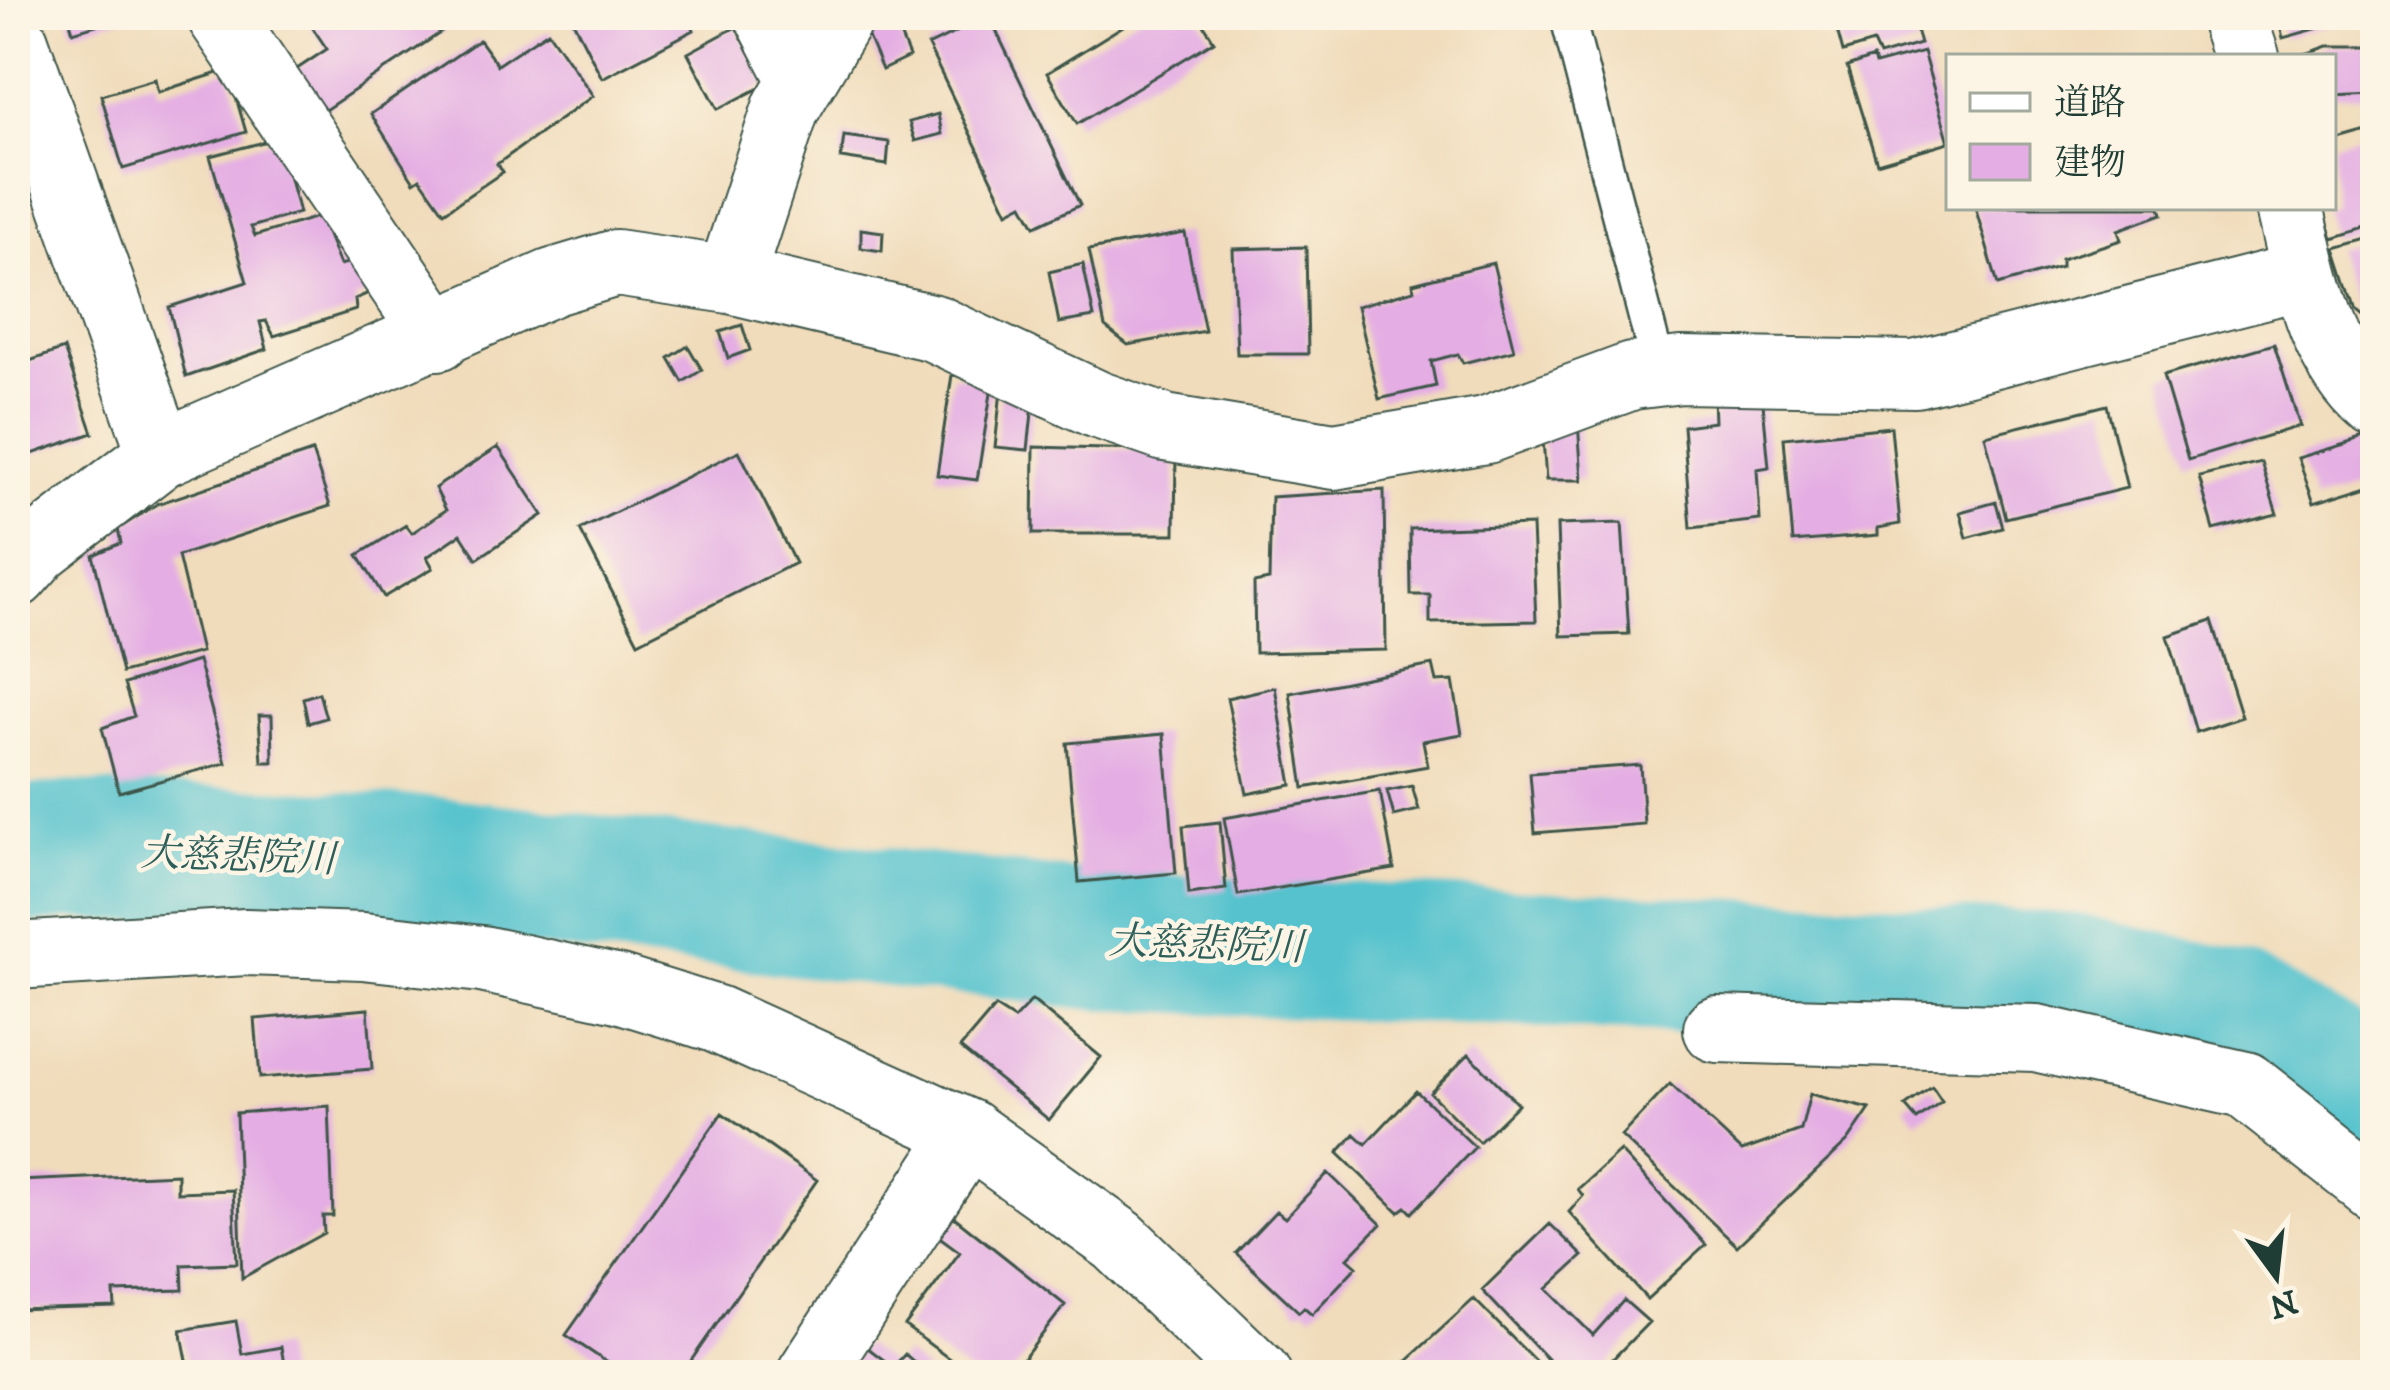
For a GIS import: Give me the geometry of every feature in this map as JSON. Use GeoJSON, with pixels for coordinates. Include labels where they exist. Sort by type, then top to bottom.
{"type":"FeatureCollection","features":[{"type":"Feature","properties":{"kind":"street"},"geometry":{"type":"LineString","coordinates":[[220,15],[438,337]]}},
{"type":"Feature","properties":{"kind":"street"},"geometry":{"type":"LineString","coordinates":[[769,15],[801,79]]}},
{"type":"Feature","properties":{"kind":"street"},"geometry":{"type":"LineString","coordinates":[[730,280],[786,108],[841,15]]}},
{"type":"Feature","properties":{"kind":"street"},"geometry":{"type":"LineString","coordinates":[[2232,15],[2245,54]]}},
{"type":"Feature","properties":{"kind":"street"},"geometry":{"type":"LineString","coordinates":[[15,42],[32,153],[161,454]]}},
{"type":"Feature","properties":{"kind":"street"},"geometry":{"type":"LineString","coordinates":[[2291,210],[2306,275],[2342,373],[2375,405]]}},
{"type":"Feature","properties":{"kind":"street"},"geometry":{"type":"LineString","coordinates":[[15,573],[161,454],[438,337],[553,282],[616,262],[730,280],[934,328],[1096,404],[1165,428],[1334,456],[1486,430],[1632,376],[1915,374],[2306,275]]}},
{"type":"Feature","properties":{"kind":"street"},"geometry":{"type":"LineString","coordinates":[[15,956],[246,942],[363,946],[482,959],[620,989],[716,1019],[968,1132],[1119,1241],[1258,1375]]}},
{"type":"Feature","properties":{"kind":"street"},"geometry":{"type":"LineString","coordinates":[[1717,1029],[2036,1038],[2246,1085],[2375,1187]]}},
{"type":"Feature","properties":{"kind":"street"},"geometry":{"type":"LineString","coordinates":[[810,1375],[968,1132]]}},
{"type":"Feature","properties":{"kind":"lane"},"geometry":{"type":"LineString","coordinates":[[1567,15],[1660,373]]}},
{"type":"Feature","properties":{"kind":"building"},"geometry":{"type":"Polygon","coordinates":[[[68,15],[126,15],[126,16],[73,32],[68,15]]]}},
{"type":"Feature","properties":{"kind":"building"},"geometry":{"type":"Polygon","coordinates":[[[304,15],[467,15],[313,118],[285,77],[327,49],[304,15]]]}},
{"type":"Feature","properties":{"kind":"building"},"geometry":{"type":"Polygon","coordinates":[[[570,15],[696,15],[689,18],[694,30],[602,78],[570,15]]]}},
{"type":"Feature","properties":{"kind":"building"},"geometry":{"type":"Polygon","coordinates":[[[892,15],[909,57],[882,70],[863,25],[892,15]]]}},
{"type":"Feature","properties":{"kind":"building"},"geometry":{"type":"Polygon","coordinates":[[[1141,15],[1198,15],[1214,41],[1077,124],[1047,73],[1141,15]]]}},
{"type":"Feature","properties":{"kind":"building"},"geometry":{"type":"Polygon","coordinates":[[[1833,15],[1912,15],[1920,44],[1879,56],[1873,43],[1843,52],[1833,15]]]}},
{"type":"Feature","properties":{"kind":"building"},"geometry":{"type":"Polygon","coordinates":[[[2277,15],[2362,15],[2362,16],[2283,38],[2277,15]]]}},
{"type":"Feature","properties":{"kind":"building"},"geometry":{"type":"Polygon","coordinates":[[[989,16],[1080,205],[1035,226],[1023,204],[1008,212],[928,46],[989,16]]]}},
{"type":"Feature","properties":{"kind":"building"},"geometry":{"type":"Polygon","coordinates":[[[736,27],[767,84],[718,109],[688,53],[736,27]]]}},
{"type":"Feature","properties":{"kind":"building"},"geometry":{"type":"Polygon","coordinates":[[[548,31],[593,96],[497,164],[503,172],[444,212],[420,178],[414,182],[371,114],[479,40],[497,65],[548,31]]]}},
{"type":"Feature","properties":{"kind":"building"},"geometry":{"type":"Polygon","coordinates":[[[2328,46],[2375,46],[2375,93],[2336,95],[2336,54],[2305,54],[2328,46]]]}},
{"type":"Feature","properties":{"kind":"building"},"geometry":{"type":"Polygon","coordinates":[[[1923,52],[1946,143],[1877,163],[1847,67],[1873,58],[1875,65],[1923,52]]]}},
{"type":"Feature","properties":{"kind":"building"},"geometry":{"type":"Polygon","coordinates":[[[228,70],[246,132],[123,169],[101,95],[155,79],[158,92],[228,70]]]}},
{"type":"Feature","properties":{"kind":"building"},"geometry":{"type":"Polygon","coordinates":[[[938,114],[942,134],[915,141],[909,122],[938,114]]]}},
{"type":"Feature","properties":{"kind":"building"},"geometry":{"type":"Polygon","coordinates":[[[2375,131],[2375,226],[2333,239],[2324,210],[2336,210],[2336,142],[2375,131]]]}},
{"type":"Feature","properties":{"kind":"building"},"geometry":{"type":"Polygon","coordinates":[[[844,136],[889,142],[887,165],[841,158],[844,136]]]}},
{"type":"Feature","properties":{"kind":"building"},"geometry":{"type":"Polygon","coordinates":[[[279,138],[299,213],[251,227],[255,236],[320,216],[340,265],[370,257],[378,289],[355,299],[356,310],[274,336],[266,321],[260,322],[267,349],[186,377],[169,307],[247,282],[210,156],[279,138]]]}},
{"type":"Feature","properties":{"kind":"building"},"geometry":{"type":"Polygon","coordinates":[[[1976,210],[2161,210],[2162,214],[2118,230],[2121,240],[2061,259],[2061,267],[1998,285],[1976,210]]]}},
{"type":"Feature","properties":{"kind":"building"},"geometry":{"type":"Polygon","coordinates":[[[861,229],[883,232],[882,251],[861,248],[861,229]]]}},
{"type":"Feature","properties":{"kind":"building"},"geometry":{"type":"Polygon","coordinates":[[[1185,233],[1205,331],[1128,345],[1105,327],[1089,250],[1185,233]]]}},
{"type":"Feature","properties":{"kind":"building"},"geometry":{"type":"Polygon","coordinates":[[[2375,238],[2375,327],[2356,311],[2336,249],[2375,238]]]}},
{"type":"Feature","properties":{"kind":"building"},"geometry":{"type":"Polygon","coordinates":[[[1306,247],[1308,354],[1237,354],[1233,249],[1306,247]]]}},
{"type":"Feature","properties":{"kind":"building"},"geometry":{"type":"Polygon","coordinates":[[[1493,263],[1514,350],[1463,363],[1458,354],[1431,361],[1436,386],[1379,399],[1357,306],[1414,290],[1413,283],[1493,263]]]}},
{"type":"Feature","properties":{"kind":"building"},"geometry":{"type":"Polygon","coordinates":[[[1083,264],[1094,317],[1059,323],[1049,272],[1083,264]]]}},
{"type":"Feature","properties":{"kind":"building"},"geometry":{"type":"Polygon","coordinates":[[[742,325],[750,350],[728,358],[720,332],[742,325]]]}},
{"type":"Feature","properties":{"kind":"building"},"geometry":{"type":"Polygon","coordinates":[[[2274,344],[2300,426],[2188,460],[2163,376],[2274,344]]]}},
{"type":"Feature","properties":{"kind":"building"},"geometry":{"type":"Polygon","coordinates":[[[688,346],[702,370],[683,382],[669,358],[688,346]]]}},
{"type":"Feature","properties":{"kind":"building"},"geometry":{"type":"Polygon","coordinates":[[[64,349],[93,433],[15,460],[15,366],[64,349]]]}},
{"type":"Feature","properties":{"kind":"building"},"geometry":{"type":"Polygon","coordinates":[[[952,375],[993,381],[977,480],[937,475],[952,375]]]}},
{"type":"Feature","properties":{"kind":"building"},"geometry":{"type":"Polygon","coordinates":[[[1002,381],[1035,384],[1028,450],[995,447],[1002,381]]]}},
{"type":"Feature","properties":{"kind":"building"},"geometry":{"type":"Polygon","coordinates":[[[1762,393],[1769,467],[1757,469],[1760,520],[1691,528],[1683,426],[1714,422],[1713,397],[1762,393]]]}},
{"type":"Feature","properties":{"kind":"building"},"geometry":{"type":"Polygon","coordinates":[[[2107,405],[2127,488],[2006,518],[1985,435],[2107,405]]]}},
{"type":"Feature","properties":{"kind":"building"},"geometry":{"type":"Polygon","coordinates":[[[1578,421],[1582,480],[1546,480],[1542,425],[1578,421]]]}},
{"type":"Feature","properties":{"kind":"building"},"geometry":{"type":"Polygon","coordinates":[[[1891,427],[1900,524],[1878,528],[1878,535],[1793,542],[1784,438],[1891,427]]]}},
{"type":"Feature","properties":{"kind":"building"},"geometry":{"type":"Polygon","coordinates":[[[2375,435],[2375,483],[2314,502],[2298,458],[2375,435]]]}},
{"type":"Feature","properties":{"kind":"building"},"geometry":{"type":"Polygon","coordinates":[[[498,447],[543,515],[477,559],[461,534],[427,557],[433,568],[384,597],[358,555],[406,525],[412,533],[446,510],[435,488],[498,447]]]}},
{"type":"Feature","properties":{"kind":"building"},"geometry":{"type":"Polygon","coordinates":[[[1034,447],[1176,451],[1175,534],[1033,534],[1034,447]]]}},
{"type":"Feature","properties":{"kind":"building"},"geometry":{"type":"Polygon","coordinates":[[[739,451],[795,563],[638,642],[580,530],[739,451]]]}},
{"type":"Feature","properties":{"kind":"building"},"geometry":{"type":"Polygon","coordinates":[[[312,452],[330,506],[178,556],[201,652],[122,673],[93,555],[121,543],[118,529],[157,504],[312,452]]]}},
{"type":"Feature","properties":{"kind":"building"},"geometry":{"type":"Polygon","coordinates":[[[2261,462],[2277,514],[2214,530],[2199,477],[2261,462]]]}},
{"type":"Feature","properties":{"kind":"building"},"geometry":{"type":"Polygon","coordinates":[[[1384,490],[1386,650],[1255,653],[1254,583],[1269,580],[1271,497],[1384,490]]]}},
{"type":"Feature","properties":{"kind":"building"},"geometry":{"type":"Polygon","coordinates":[[[1996,502],[2003,528],[1967,538],[1960,512],[1996,502]]]}},
{"type":"Feature","properties":{"kind":"building"},"geometry":{"type":"Polygon","coordinates":[[[1622,523],[1629,634],[1561,636],[1557,525],[1622,523]]]}},
{"type":"Feature","properties":{"kind":"building"},"geometry":{"type":"Polygon","coordinates":[[[1532,525],[1536,621],[1430,623],[1430,595],[1411,595],[1410,529],[1532,525]]]}},
{"type":"Feature","properties":{"kind":"building"},"geometry":{"type":"Polygon","coordinates":[[[2212,621],[2242,717],[2196,732],[2168,636],[2212,621]]]}},
{"type":"Feature","properties":{"kind":"building"},"geometry":{"type":"Polygon","coordinates":[[[198,661],[226,763],[119,792],[102,728],[134,716],[124,684],[198,661]]]}},
{"type":"Feature","properties":{"kind":"building"},"geometry":{"type":"Polygon","coordinates":[[[1433,665],[1437,682],[1453,681],[1462,734],[1423,741],[1428,766],[1304,788],[1290,693],[1433,665]]]}},
{"type":"Feature","properties":{"kind":"building"},"geometry":{"type":"Polygon","coordinates":[[[1275,687],[1292,785],[1247,794],[1227,698],[1275,687]]]}},
{"type":"Feature","properties":{"kind":"building"},"geometry":{"type":"Polygon","coordinates":[[[319,693],[326,718],[308,723],[303,698],[319,693]]]}},
{"type":"Feature","properties":{"kind":"building"},"geometry":{"type":"Polygon","coordinates":[[[259,715],[272,715],[273,762],[262,762],[259,715]]]}},
{"type":"Feature","properties":{"kind":"building"},"geometry":{"type":"Polygon","coordinates":[[[1164,734],[1176,873],[1079,882],[1067,743],[1164,734]]]}},
{"type":"Feature","properties":{"kind":"building"},"geometry":{"type":"Polygon","coordinates":[[[1640,765],[1644,824],[1535,833],[1530,773],[1640,765]]]}},
{"type":"Feature","properties":{"kind":"building"},"geometry":{"type":"Polygon","coordinates":[[[1412,786],[1419,810],[1394,816],[1387,791],[1412,786]]]}},
{"type":"Feature","properties":{"kind":"building"},"geometry":{"type":"Polygon","coordinates":[[[1380,791],[1394,869],[1238,895],[1224,818],[1380,791]]]}},
{"type":"Feature","properties":{"kind":"building"},"geometry":{"type":"Polygon","coordinates":[[[1220,822],[1226,889],[1189,894],[1183,826],[1220,822]]]}},
{"type":"Feature","properties":{"kind":"building"},"geometry":{"type":"Polygon","coordinates":[[[1032,1000],[1101,1057],[1049,1120],[960,1048],[995,1007],[1014,1019],[1032,1000]]]}},
{"type":"Feature","properties":{"kind":"building"},"geometry":{"type":"Polygon","coordinates":[[[368,1009],[372,1069],[260,1078],[255,1019],[368,1009]]]}},
{"type":"Feature","properties":{"kind":"building"},"geometry":{"type":"Polygon","coordinates":[[[1469,1054],[1518,1104],[1479,1142],[1430,1093],[1469,1054]]]}},
{"type":"Feature","properties":{"kind":"building"},"geometry":{"type":"Polygon","coordinates":[[[1670,1084],[1742,1151],[1801,1130],[1810,1094],[1870,1109],[1848,1141],[1737,1246],[1621,1136],[1670,1084]]]}},
{"type":"Feature","properties":{"kind":"building"},"geometry":{"type":"Polygon","coordinates":[[[1932,1087],[1942,1102],[1917,1120],[1905,1106],[1932,1087]]]}},
{"type":"Feature","properties":{"kind":"building"},"geometry":{"type":"Polygon","coordinates":[[[1416,1091],[1475,1147],[1412,1213],[1406,1207],[1399,1212],[1338,1153],[1355,1134],[1366,1144],[1416,1091]]]}},
{"type":"Feature","properties":{"kind":"building"},"geometry":{"type":"Polygon","coordinates":[[[329,1106],[333,1216],[323,1216],[324,1233],[242,1278],[236,1113],[329,1106]]]}},
{"type":"Feature","properties":{"kind":"building"},"geometry":{"type":"Polygon","coordinates":[[[722,1113],[817,1180],[681,1375],[626,1375],[566,1335],[722,1113]]]}},
{"type":"Feature","properties":{"kind":"building"},"geometry":{"type":"Polygon","coordinates":[[[1620,1151],[1706,1245],[1647,1299],[1569,1212],[1583,1196],[1578,1189],[1620,1151]]]}},
{"type":"Feature","properties":{"kind":"building"},"geometry":{"type":"Polygon","coordinates":[[[1328,1173],[1381,1224],[1348,1258],[1357,1266],[1312,1314],[1304,1307],[1299,1312],[1236,1253],[1276,1211],[1285,1218],[1328,1173]]]}},
{"type":"Feature","properties":{"kind":"building"},"geometry":{"type":"Polygon","coordinates":[[[177,1174],[177,1192],[233,1190],[237,1263],[182,1265],[183,1290],[114,1292],[115,1307],[15,1310],[19,1181],[177,1174]]]}},
{"type":"Feature","properties":{"kind":"building"},"geometry":{"type":"Polygon","coordinates":[[[939,1205],[1065,1305],[1011,1375],[971,1375],[905,1326],[960,1252],[926,1227],[939,1205]]]}},
{"type":"Feature","properties":{"kind":"building"},"geometry":{"type":"Polygon","coordinates":[[[1550,1224],[1583,1256],[1547,1289],[1593,1335],[1624,1300],[1649,1322],[1597,1375],[1562,1375],[1482,1290],[1550,1224]]]}},
{"type":"Feature","properties":{"kind":"building"},"geometry":{"type":"Polygon","coordinates":[[[1474,1299],[1549,1375],[1391,1375],[1474,1299]]]}},
{"type":"Feature","properties":{"kind":"building"},"geometry":{"type":"Polygon","coordinates":[[[236,1321],[242,1354],[281,1347],[286,1375],[190,1375],[181,1330],[236,1321]]]}},
{"type":"Feature","properties":{"kind":"building"},"geometry":{"type":"Polygon","coordinates":[[[864,1345],[893,1367],[905,1354],[929,1375],[840,1375],[864,1345]]]}},
{"type":"Feature","properties":{"kind":"building"},"geometry":{"type":"Polygon","coordinates":[[[15,1359],[83,1373],[83,1375],[15,1375],[15,1359]]]}},
{"type":"Feature","properties":{"kind":"waterway","name":"大慈悲院川"},"geometry":{"type":"LineString","coordinates":[[15,856],[72,850],[430,865],[1086,940],[2069,982],[2225,1017],[2375,1101]]}}]}
